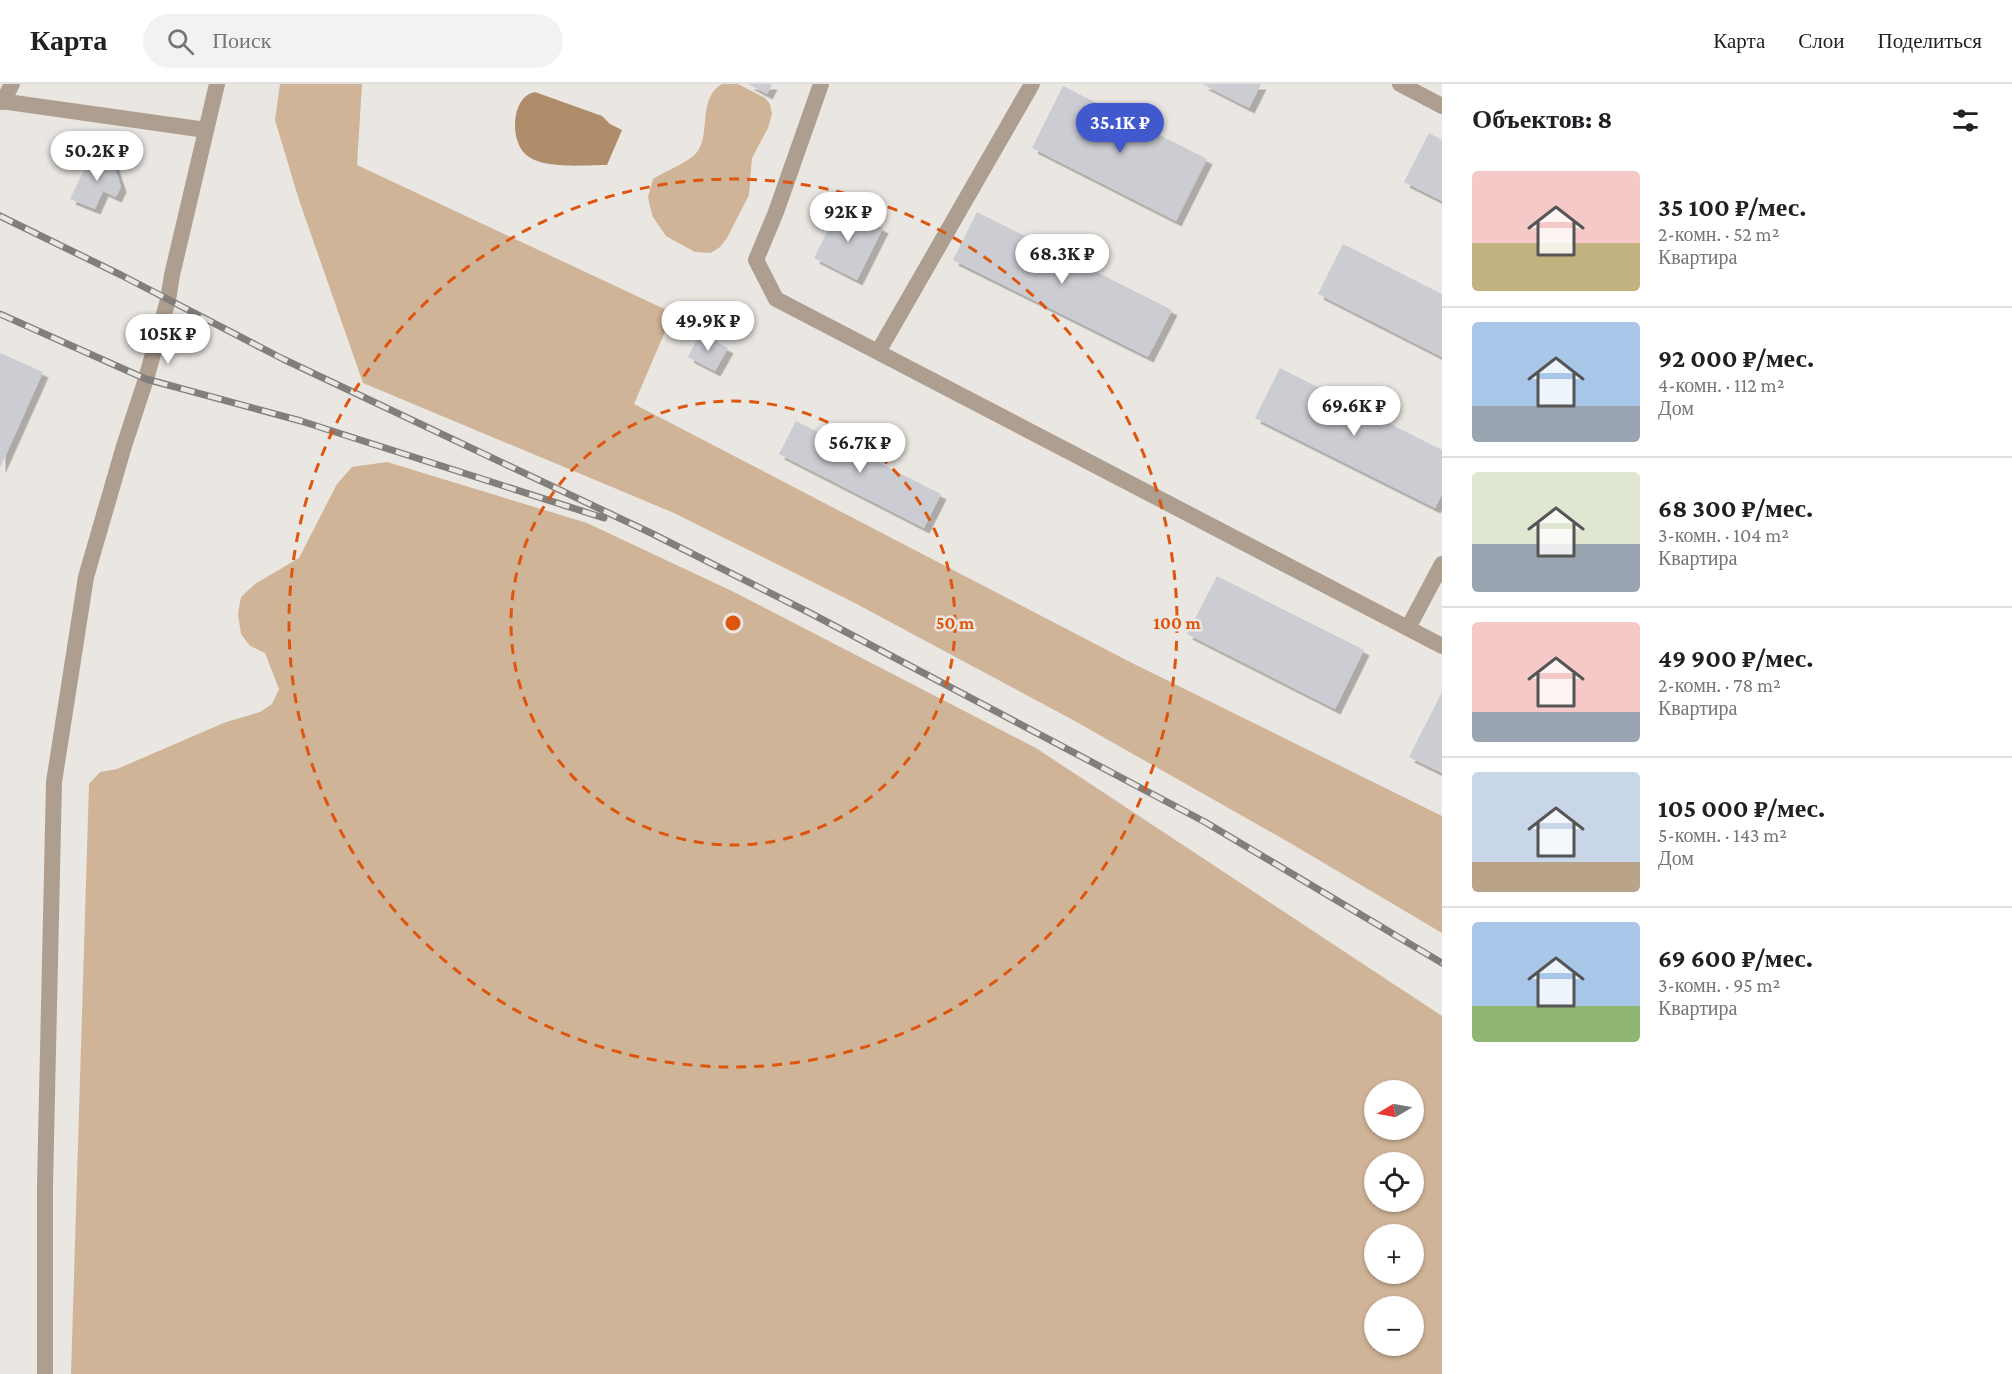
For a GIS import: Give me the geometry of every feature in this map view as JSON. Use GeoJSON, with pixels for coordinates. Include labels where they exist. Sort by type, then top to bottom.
{"type":"FeatureCollection","features":[{"type":"Feature","properties":{"kind":"street"},"geometry":{"type":"LineString","coordinates":[[12,84],[2,102],[206,130]]}},
{"type":"Feature","properties":{"kind":"street"},"geometry":{"type":"LineString","coordinates":[[45,1374],[45,1185],[54,782],[86,577],[168,300],[217,84]]}},
{"type":"Feature","properties":{"kind":"street"},"geometry":{"type":"LineString","coordinates":[[821,84],[776,212],[756,260],[776,299],[1442,646]]}},
{"type":"Feature","properties":{"kind":"street"},"geometry":{"type":"LineString","coordinates":[[878,352],[1032,84]]}},
{"type":"Feature","properties":{"kind":"street"},"geometry":{"type":"LineString","coordinates":[[1400,84],[1442,106]]}},
{"type":"Feature","properties":{"kind":"street"},"geometry":{"type":"LineString","coordinates":[[1408,628],[1442,564]]}},
{"type":"Feature","properties":{"kind":"shaded area"},"geometry":{"type":"Polygon","coordinates":[[[280,84],[362,84],[357,165],[673,313],[634,404],[1132,663],[1442,816],[1442,933],[1285,840],[1073,720],[851,601],[674,513],[363,383],[299,200],[275,120],[280,84]]]}},
{"type":"Feature","properties":{"kind":"shaded area"},"geometry":{"type":"Polygon","coordinates":[[[722,84],[738,84],[765,98],[770,104],[772,114],[768,128],[752,158],[749,195],[727,238],[711,253],[695,252],[666,236],[653,217],[648,197],[653,179],[683,163],[697,152],[701,145],[710,98],[714,90],[722,84]]]}},
{"type":"Feature","properties":{"kind":"shaded area"},"geometry":{"type":"Polygon","coordinates":[[[535,92],[602,116],[610,124],[622,130],[607,165],[567,166],[546,163],[529,157],[522,151],[516,132],[517,111],[527,95],[535,92]]]}},
{"type":"Feature","properties":{"kind":"shaded area"},"geometry":{"type":"Polygon","coordinates":[[[387,462],[587,523],[734,592],[1036,748],[1442,1016],[1442,1374],[71,1374],[89,784],[100,772],[117,769],[226,722],[260,712],[272,704],[279,689],[265,653],[250,646],[241,634],[238,614],[241,597],[255,584],[299,558],[337,484],[352,467],[387,462]]]}},
{"type":"Feature","properties":{"kind":"building"},"geometry":{"type":"Polygon","coordinates":[[[748,84],[772,84],[767,94],[748,84]]]}},
{"type":"Feature","properties":{"kind":"building"},"geometry":{"type":"Polygon","coordinates":[[[1202,84],[1261,84],[1249,108],[1202,84]]]}},
{"type":"Feature","properties":{"kind":"building"},"geometry":{"type":"Polygon","coordinates":[[[1063,86],[1207,159],[1176,221],[1032,148],[1063,86]]]}},
{"type":"Feature","properties":{"kind":"building"},"geometry":{"type":"Polygon","coordinates":[[[1429,133],[1442,140],[1442,201],[1404,182],[1429,133]]]}},
{"type":"Feature","properties":{"kind":"building"},"geometry":{"type":"Polygon","coordinates":[[[93,152],[113,162],[121,187],[116,197],[103,191],[95,209],[70,199],[93,152]]]}},
{"type":"Feature","properties":{"kind":"building"},"geometry":{"type":"Polygon","coordinates":[[[840,206],[883,228],[857,280],[814,258],[840,206]]]}},
{"type":"Feature","properties":{"kind":"building"},"geometry":{"type":"Polygon","coordinates":[[[977,212],[1172,310],[1148,357],[953,260],[977,212]]]}},
{"type":"Feature","properties":{"kind":"building"},"geometry":{"type":"Polygon","coordinates":[[[1343,244],[1442,294],[1442,357],[1318,294],[1343,244]]]}},
{"type":"Feature","properties":{"kind":"building"},"geometry":{"type":"Polygon","coordinates":[[[700,333],[728,348],[715,371],[688,357],[700,333]]]}},
{"type":"Feature","properties":{"kind":"building"},"geometry":{"type":"Polygon","coordinates":[[[0,353],[43,372],[0,468],[0,353]]]}},
{"type":"Feature","properties":{"kind":"building"},"geometry":{"type":"Polygon","coordinates":[[[1280,368],[1442,450],[1442,494],[1435,508],[1255,418],[1280,368]]]}},
{"type":"Feature","properties":{"kind":"building"},"geometry":{"type":"Polygon","coordinates":[[[796,421],[941,494],[924,528],[779,454],[796,421]]]}},
{"type":"Feature","properties":{"kind":"building"},"geometry":{"type":"Polygon","coordinates":[[[1217,576],[1364,650],[1335,709],[1187,634],[1217,576]]]}},
{"type":"Feature","properties":{"kind":"building"},"geometry":{"type":"Polygon","coordinates":[[[1442,692],[1442,773],[1409,757],[1442,692]]]}},
{"type":"Feature","properties":{"kind":"railway"},"geometry":{"type":"LineString","coordinates":[[0,216],[121,275],[283,359],[653,534],[812,614],[1205,822],[1442,963]]}},
{"type":"Feature","properties":{"kind":"railway"},"geometry":{"type":"LineString","coordinates":[[0,314],[146,379],[301,421],[604,518]]}}]}
